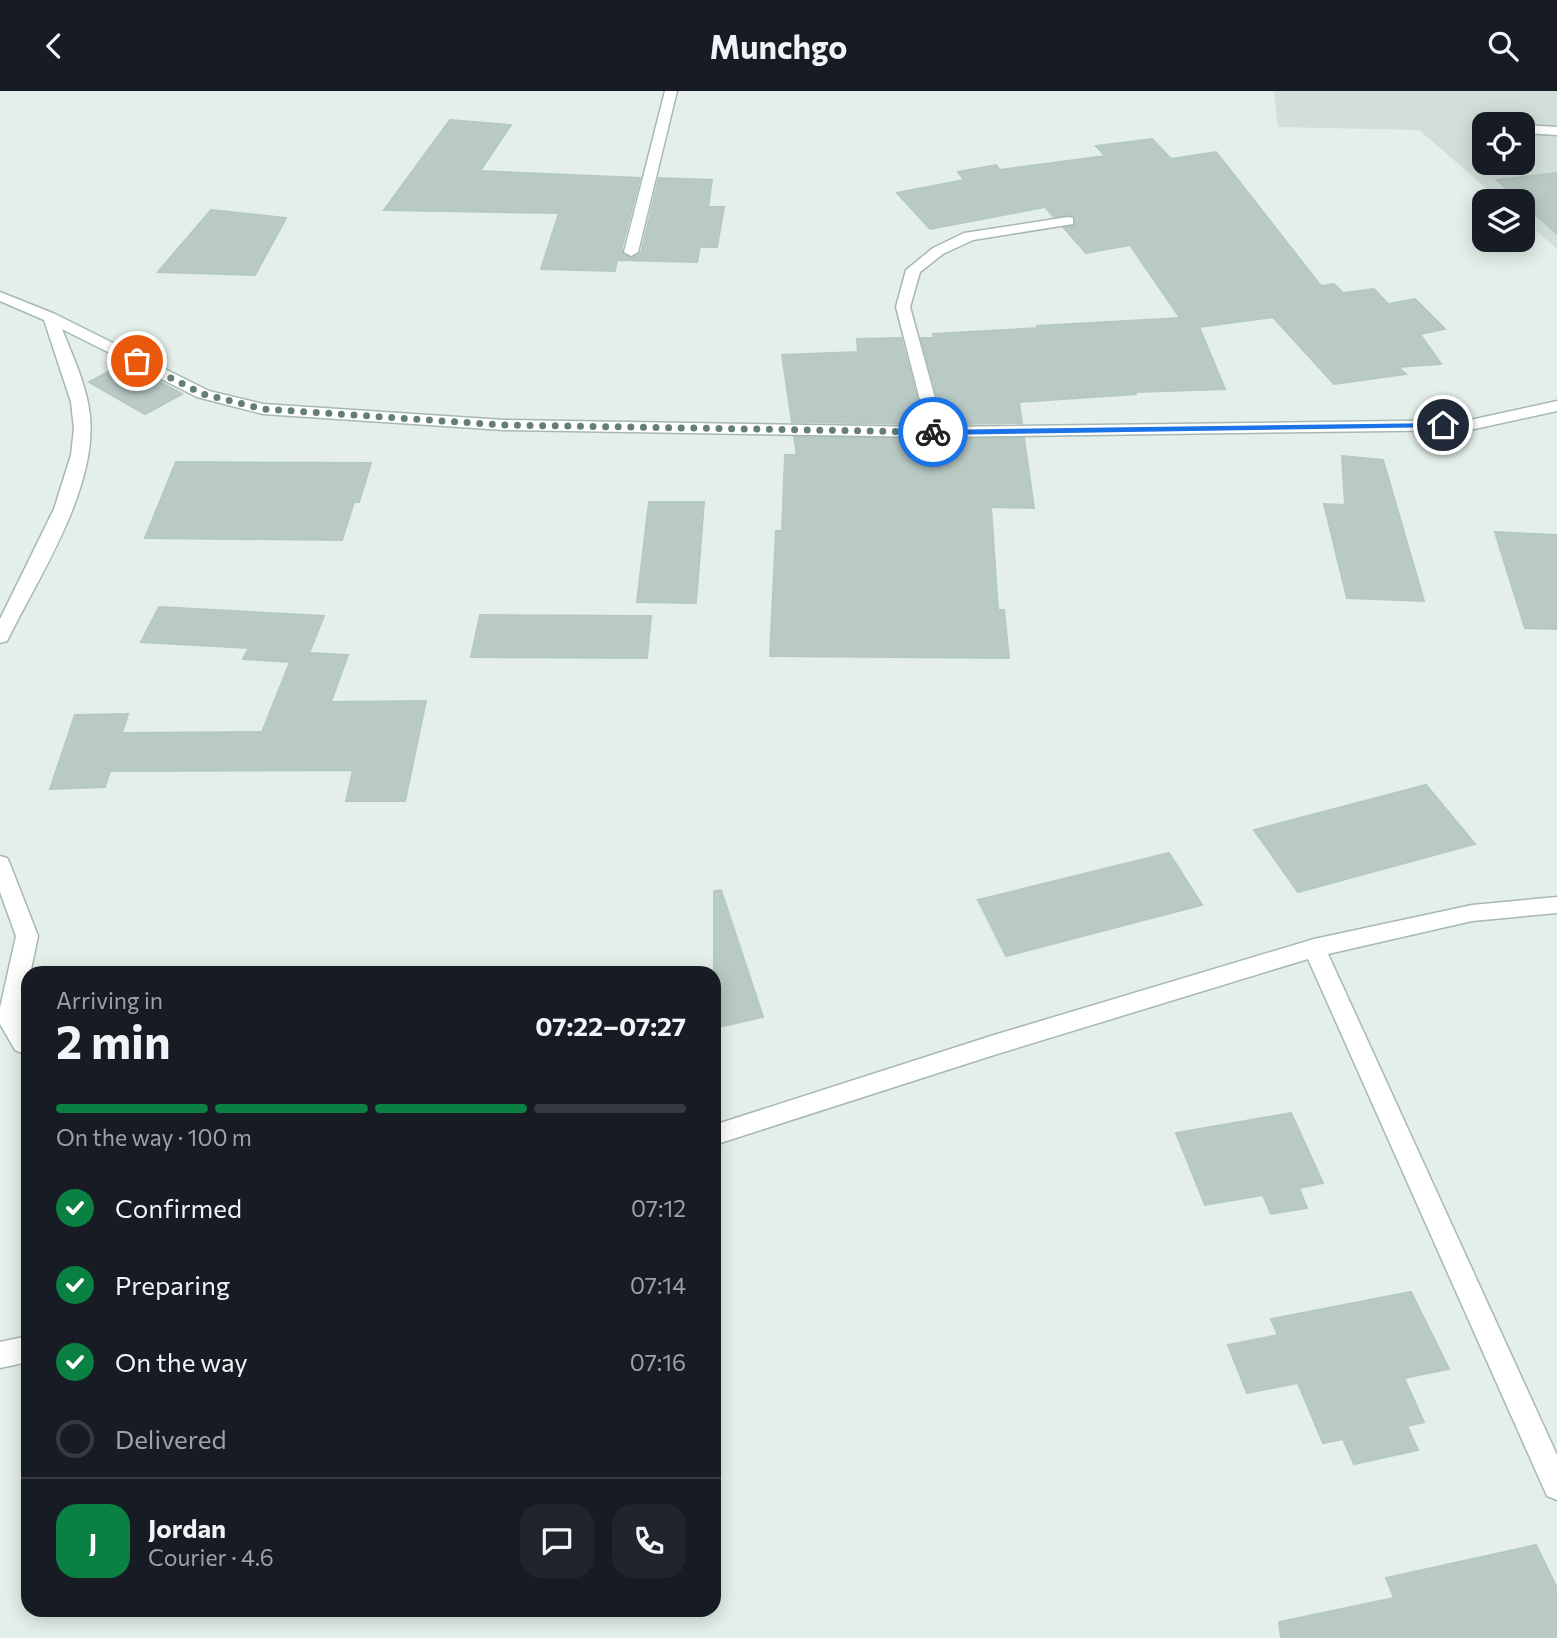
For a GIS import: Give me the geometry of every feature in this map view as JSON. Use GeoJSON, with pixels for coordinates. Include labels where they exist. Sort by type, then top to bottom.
{"type":"FeatureCollection","features":[{"type":"Feature","properties":{"kind":"street"},"geometry":{"type":"LineString","coordinates":[[631,252],[671,91]]}},
{"type":"Feature","properties":{"kind":"street"},"geometry":{"type":"LineString","coordinates":[[1535,130],[1557,131]]}},
{"type":"Feature","properties":{"kind":"street"},"geometry":{"type":"LineString","coordinates":[[936,432],[902,307],[913,270],[938,251],[969,236],[1068,221]]}},
{"type":"Feature","properties":{"kind":"street"},"geometry":{"type":"LineString","coordinates":[[0,296],[50,317],[203,394],[263,409],[504,425],[936,432],[1470,425],[1557,406]]}},
{"type":"Feature","properties":{"kind":"street"},"geometry":{"type":"LineString","coordinates":[[0,637],[67,500],[76,468],[82,427],[73,380],[50,317]]}},
{"type":"Feature","properties":{"kind":"street"},"geometry":{"type":"LineString","coordinates":[[0,864],[27,936],[9,1019],[21,1040]]}},
{"type":"Feature","properties":{"kind":"street"},"geometry":{"type":"LineString","coordinates":[[721,1133],[994,1045],[1314,949],[1472,913],[1557,905]]}},
{"type":"Feature","properties":{"kind":"street"},"geometry":{"type":"LineString","coordinates":[[1314,949],[1557,1486]]}},
{"type":"Feature","properties":{"kind":"street"},"geometry":{"type":"LineString","coordinates":[[0,1355],[21,1350]]}},
{"type":"Feature","properties":{"kind":"shaded area"},"geometry":{"type":"Polygon","coordinates":[[[1274,91],[1557,91],[1557,249],[1535,230],[1535,189],[1487,189],[1419,130],[1278,127],[1274,91]]]}},
{"type":"Feature","properties":{"kind":"building"},"geometry":{"type":"Polygon","coordinates":[[[450,120],[511,125],[480,171],[640,178],[621,251],[630,258],[641,253],[659,178],[712,180],[708,207],[724,207],[717,247],[700,247],[697,262],[617,260],[615,271],[541,269],[559,213],[384,210],[450,120]]]}},
{"type":"Feature","properties":{"kind":"building"},"geometry":{"type":"Polygon","coordinates":[[[1152,139],[1171,159],[1216,152],[1321,286],[1334,284],[1343,293],[1374,289],[1388,304],[1415,299],[1445,329],[1420,334],[1441,364],[1398,367],[1406,374],[1334,384],[1273,317],[1199,327],[1225,389],[1135,392],[1136,394],[1019,402],[1022,423],[945,424],[921,338],[934,338],[933,334],[1180,318],[1130,245],[1086,253],[1064,228],[1075,226],[1074,215],[1054,217],[1045,207],[930,229],[897,193],[964,180],[958,172],[996,165],[1000,170],[1105,156],[1096,146],[1152,139]]]}},
{"type":"Feature","properties":{"kind":"building"},"geometry":{"type":"Polygon","coordinates":[[[1557,173],[1557,234],[1535,214],[1535,189],[1507,189],[1497,180],[1557,173]]]}},
{"type":"Feature","properties":{"kind":"building"},"geometry":{"type":"Polygon","coordinates":[[[211,210],[286,218],[255,275],[158,272],[211,210]]]}},
{"type":"Feature","properties":{"kind":"building"},"geometry":{"type":"Polygon","coordinates":[[[901,338],[924,424],[792,422],[782,355],[858,352],[857,339],[901,338]]]}},
{"type":"Feature","properties":{"kind":"building"},"geometry":{"type":"Polygon","coordinates":[[[125,363],[182,394],[145,414],[89,382],[125,363]]]}},
{"type":"Feature","properties":{"kind":"building"},"geometry":{"type":"Polygon","coordinates":[[[794,437],[1024,438],[1034,508],[991,507],[998,610],[1004,610],[1009,658],[770,656],[776,531],[782,531],[785,455],[797,455],[794,437]]]}},
{"type":"Feature","properties":{"kind":"building"},"geometry":{"type":"Polygon","coordinates":[[[1342,456],[1383,460],[1424,601],[1347,598],[1324,504],[1345,505],[1342,456]]]}},
{"type":"Feature","properties":{"kind":"building"},"geometry":{"type":"Polygon","coordinates":[[[176,462],[371,463],[359,502],[354,502],[342,540],[145,538],[176,462]]]}},
{"type":"Feature","properties":{"kind":"building"},"geometry":{"type":"Polygon","coordinates":[[[649,502],[704,502],[696,603],[637,602],[649,502]]]}},
{"type":"Feature","properties":{"kind":"building"},"geometry":{"type":"Polygon","coordinates":[[[1495,532],[1557,535],[1557,629],[1525,628],[1495,532]]]}},
{"type":"Feature","properties":{"kind":"building"},"geometry":{"type":"Polygon","coordinates":[[[159,607],[324,616],[309,653],[348,655],[331,702],[426,701],[405,801],[346,801],[353,770],[110,771],[105,787],[50,789],[75,715],[128,714],[122,733],[262,732],[290,662],[243,659],[249,648],[141,642],[159,607]]]}},
{"type":"Feature","properties":{"kind":"building"},"geometry":{"type":"Polygon","coordinates":[[[480,615],[651,616],[647,658],[471,657],[480,615]]]}},
{"type":"Feature","properties":{"kind":"building"},"geometry":{"type":"Polygon","coordinates":[[[1426,785],[1475,844],[1298,892],[1254,830],[1426,785]]]}},
{"type":"Feature","properties":{"kind":"building"},"geometry":{"type":"Polygon","coordinates":[[[1169,853],[1202,905],[1006,956],[978,900],[1169,853]]]}},
{"type":"Feature","properties":{"kind":"building"},"geometry":{"type":"Polygon","coordinates":[[[721,890],[763,1017],[721,1026],[721,966],[714,966],[714,891],[721,890]]]}},
{"type":"Feature","properties":{"kind":"building"},"geometry":{"type":"Polygon","coordinates":[[[1291,1113],[1323,1183],[1299,1188],[1307,1208],[1271,1214],[1263,1195],[1205,1205],[1176,1133],[1291,1113]]]}},
{"type":"Feature","properties":{"kind":"building"},"geometry":{"type":"Polygon","coordinates":[[[1411,1292],[1449,1369],[1404,1378],[1424,1422],[1407,1426],[1418,1450],[1354,1464],[1343,1439],[1323,1443],[1298,1383],[1247,1393],[1228,1345],[1278,1335],[1271,1319],[1411,1292]]]}},
{"type":"Feature","properties":{"kind":"building"},"geometry":{"type":"Polygon","coordinates":[[[1536,1545],[1557,1588],[1557,1638],[1281,1638],[1279,1622],[1394,1598],[1386,1578],[1536,1545]]]}},
{"type":"Feature","properties":{"kind":"way so far"},"geometry":{"type":"LineString","coordinates":[[137,361],[203,394],[263,409],[504,425],[933,432]]}},
{"type":"Feature","properties":{"kind":"route"},"geometry":{"type":"LineString","coordinates":[[933,432],[1443,425]]}}]}
